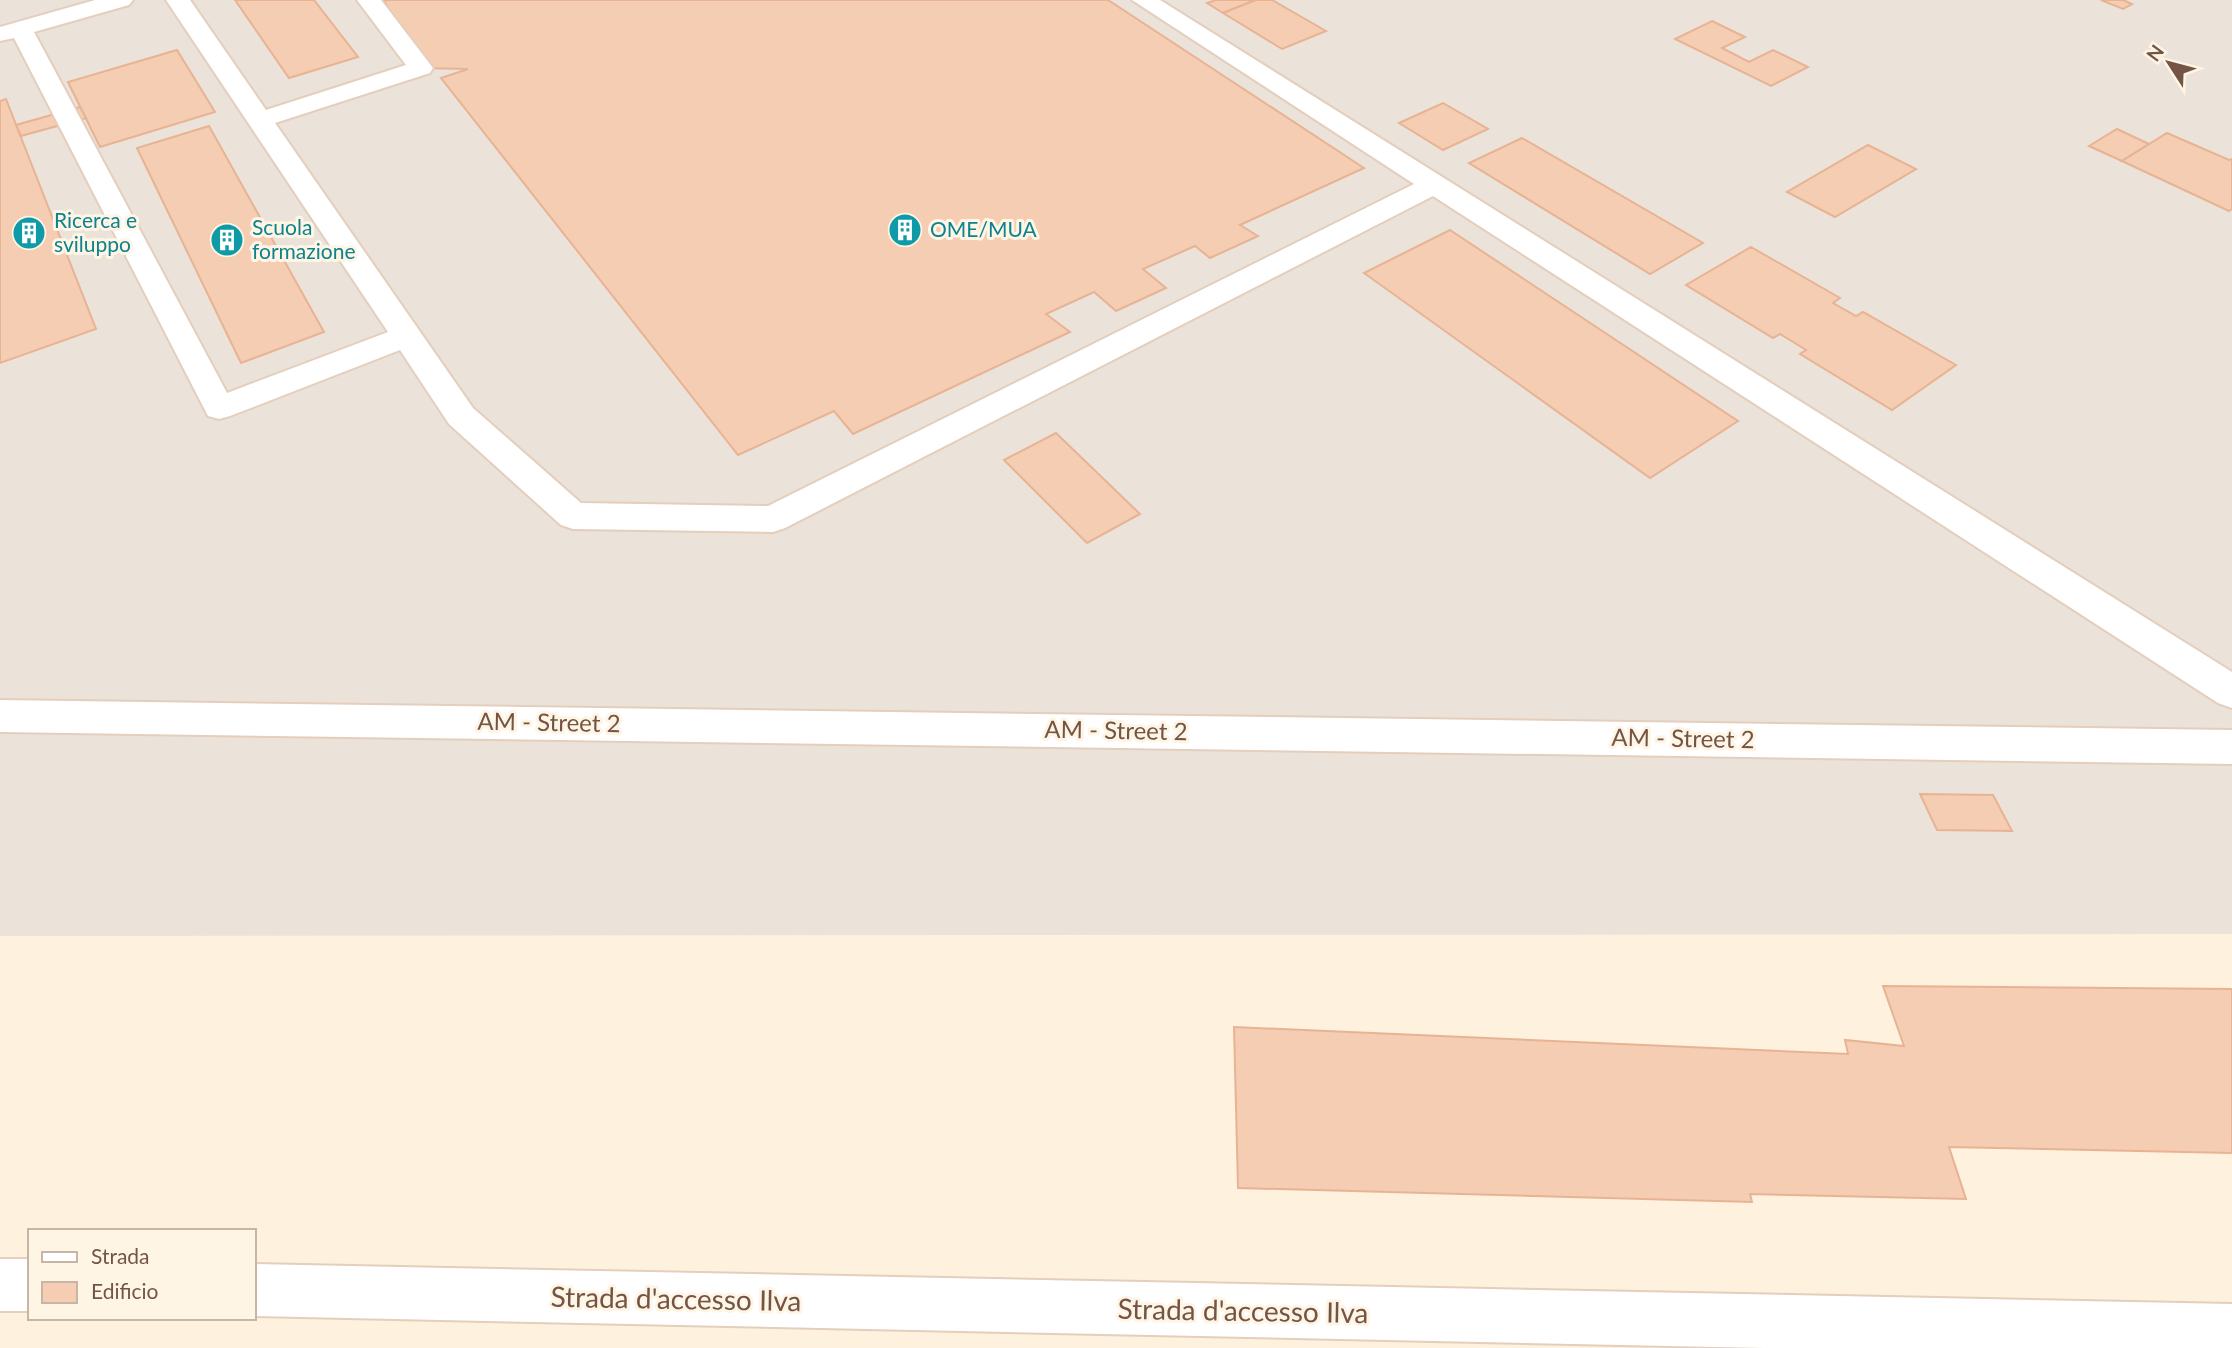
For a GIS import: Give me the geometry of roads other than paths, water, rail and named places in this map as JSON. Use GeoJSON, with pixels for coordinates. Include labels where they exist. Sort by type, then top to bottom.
{"type":"FeatureCollection","features":[{"type":"Feature","properties":{"kind":"street"},"geometry":{"type":"LineString","coordinates":[[121,0],[10,32],[219,408],[407,336]]}},
{"type":"Feature","properties":{"kind":"street"},"geometry":{"type":"LineString","coordinates":[[178,0],[461,415],[573,516],[773,519],[1434,185]]}},
{"type":"Feature","properties":{"kind":"street"},"geometry":{"type":"LineString","coordinates":[[260,120],[421,68],[369,0]]}},
{"type":"Feature","properties":{"kind":"street"},"geometry":{"type":"LineString","coordinates":[[1144,0],[2232,692]]}},
{"type":"Feature","properties":{"kind":"street","name":"AM - Street 2"},"geometry":{"type":"LineString","coordinates":[[0,716],[2232,747]]}},
{"type":"Feature","properties":{"kind":"street"},"geometry":{"type":"LineString","coordinates":[[0,1284],[28,1285]]}},
{"type":"Feature","properties":{"kind":"street","name":"Strada d'accesso Ilva"},"geometry":{"type":"LineString","coordinates":[[256,1290],[2232,1331]]}},
{"type":"Feature","properties":{"kind":"place","name":"OME/MUA"},"geometry":{"type":"Point","coordinates":[905,230]}},
{"type":"Feature","properties":{"kind":"place","name":"Ricerca e sviluppo"},"geometry":{"type":"Point","coordinates":[29,233]}},
{"type":"Feature","properties":{"kind":"place","name":"Scuola formazione"},"geometry":{"type":"Point","coordinates":[227,240]}}]}
